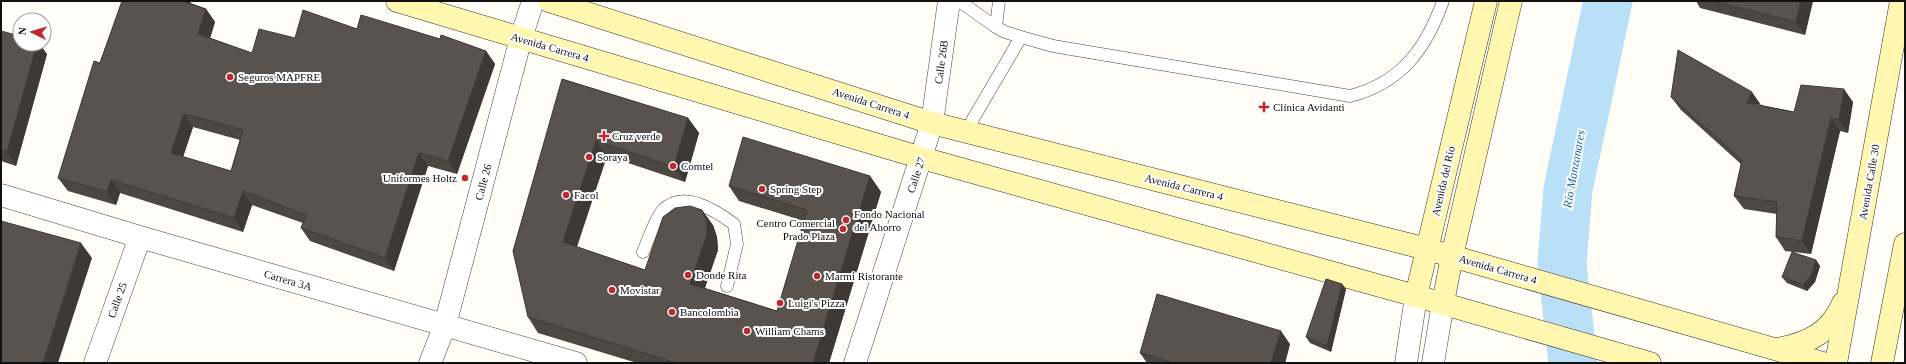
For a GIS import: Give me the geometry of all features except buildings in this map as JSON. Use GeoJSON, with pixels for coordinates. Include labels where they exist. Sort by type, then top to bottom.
{"type":"FeatureCollection","features":[{"type":"Feature","properties":{"kind":"main road","name":"Avenida Carrera 4"},"geometry":{"type":"LineString","coordinates":[[397,1],[922,158],[1650,363]]}},
{"type":"Feature","properties":{"kind":"main road","name":"Avenida Carrera 4"},"geometry":{"type":"LineString","coordinates":[[549,1],[932,123],[1427,249],[1823,363]]}},
{"type":"Feature","properties":{"kind":"main road","name":"Avenida del Río"},"geometry":{"type":"LineString","coordinates":[[1416,296],[1486,1]]}},
{"type":"Feature","properties":{"kind":"main road"},"geometry":{"type":"LineString","coordinates":[[1443,304],[1452,256],[1511,1]]}},
{"type":"Feature","properties":{"kind":"main road","name":"Avenida Calle 30"},"geometry":{"type":"LineString","coordinates":[[1836,363],[1901,1]]}},
{"type":"Feature","properties":{"kind":"main road"},"geometry":{"type":"LineString","coordinates":[[1882,363],[1905,244]]}},
{"type":"Feature","properties":{"kind":"main road"},"geometry":{"type":"LineString","coordinates":[[1778,349],[1802,344],[1823,332],[1839,313],[1849,291]]}},
{"type":"Feature","properties":{"kind":"street","name":"Calle 26"},"geometry":{"type":"LineString","coordinates":[[430,363],[445,325],[521,38],[533,1]]}},
{"type":"Feature","properties":{"kind":"street","name":"Calle 26B"},"geometry":{"type":"LineString","coordinates":[[932,123],[949,1]]}},
{"type":"Feature","properties":{"kind":"street","name":"Calle 27"},"geometry":{"type":"LineString","coordinates":[[855,363],[932,123]]}},
{"type":"Feature","properties":{"kind":"street","name":"Carrera 3A"},"geometry":{"type":"LineString","coordinates":[[1,195],[140,237],[576,363]]}},
{"type":"Feature","properties":{"kind":"street","name":"Calle 25"},"geometry":{"type":"LineString","coordinates":[[95,363],[140,237]]}},
{"type":"Feature","properties":{"kind":"street","name":"Avenida del Río"},"geometry":{"type":"LineString","coordinates":[[1406,363],[1416,296]]}},
{"type":"Feature","properties":{"kind":"street"},"geometry":{"type":"LineString","coordinates":[[1433,363],[1443,304]]}},
{"type":"Feature","properties":{"kind":"lane"},"geometry":{"type":"LineString","coordinates":[[959,1],[1005,32],[1053,46],[1350,96],[1368,91],[1398,73],[1419,52],[1436,20],[1443,1]]}},
{"type":"Feature","properties":{"kind":"lane"},"geometry":{"type":"LineString","coordinates":[[996,27],[999,1]]}},
{"type":"Feature","properties":{"kind":"lane"},"geometry":{"type":"LineString","coordinates":[[966,131],[1020,37]]}},
{"type":"Feature","properties":{"kind":"lane"},"geometry":{"type":"LineString","coordinates":[[643,252],[662,211],[672,203],[692,201],[718,213],[734,224],[737,244],[727,286]]}},
{"type":"Feature","properties":{"kind":"waterway","name":"Río Manzanares"},"geometry":{"type":"LineString","coordinates":[[1573,363],[1562,264],[1568,189],[1608,1]]}},
{"type":"Feature","properties":{"kind":"place","name":"Seguros MAPFRE"},"geometry":{"type":"Point","coordinates":[230,77]}},
{"type":"Feature","properties":{"kind":"place","name":"Clínica Avidanti"},"geometry":{"type":"Point","coordinates":[1264,107]}},
{"type":"Feature","properties":{"kind":"place","name":"Cruz verde"},"geometry":{"type":"Point","coordinates":[604,136]}},
{"type":"Feature","properties":{"kind":"place","name":"Soraya"},"geometry":{"type":"Point","coordinates":[589,157]}},
{"type":"Feature","properties":{"kind":"place","name":"Comtel"},"geometry":{"type":"Point","coordinates":[673,166]}},
{"type":"Feature","properties":{"kind":"place","name":"Uniformes Holtz"},"geometry":{"type":"Point","coordinates":[465,178]}},
{"type":"Feature","properties":{"kind":"place","name":"Spring Step"},"geometry":{"type":"Point","coordinates":[762,189]}},
{"type":"Feature","properties":{"kind":"place","name":"Facol"},"geometry":{"type":"Point","coordinates":[566,195]}},
{"type":"Feature","properties":{"kind":"place","name":"Fondo Nacional del Ahorro"},"geometry":{"type":"Point","coordinates":[846,220]}},
{"type":"Feature","properties":{"kind":"place","name":"Centro Comercial Prado Plaza"},"geometry":{"type":"Point","coordinates":[843,229]}},
{"type":"Feature","properties":{"kind":"place","name":"Donde Rita"},"geometry":{"type":"Point","coordinates":[688,275]}},
{"type":"Feature","properties":{"kind":"place","name":"Marmi Ristorante"},"geometry":{"type":"Point","coordinates":[817,276]}},
{"type":"Feature","properties":{"kind":"place","name":"Movistar"},"geometry":{"type":"Point","coordinates":[612,290]}},
{"type":"Feature","properties":{"kind":"place","name":"Luigi's Pizza"},"geometry":{"type":"Point","coordinates":[780,303]}},
{"type":"Feature","properties":{"kind":"place","name":"Bancolombia"},"geometry":{"type":"Point","coordinates":[672,312]}},
{"type":"Feature","properties":{"kind":"place","name":"William Chams"},"geometry":{"type":"Point","coordinates":[747,331]}}]}
